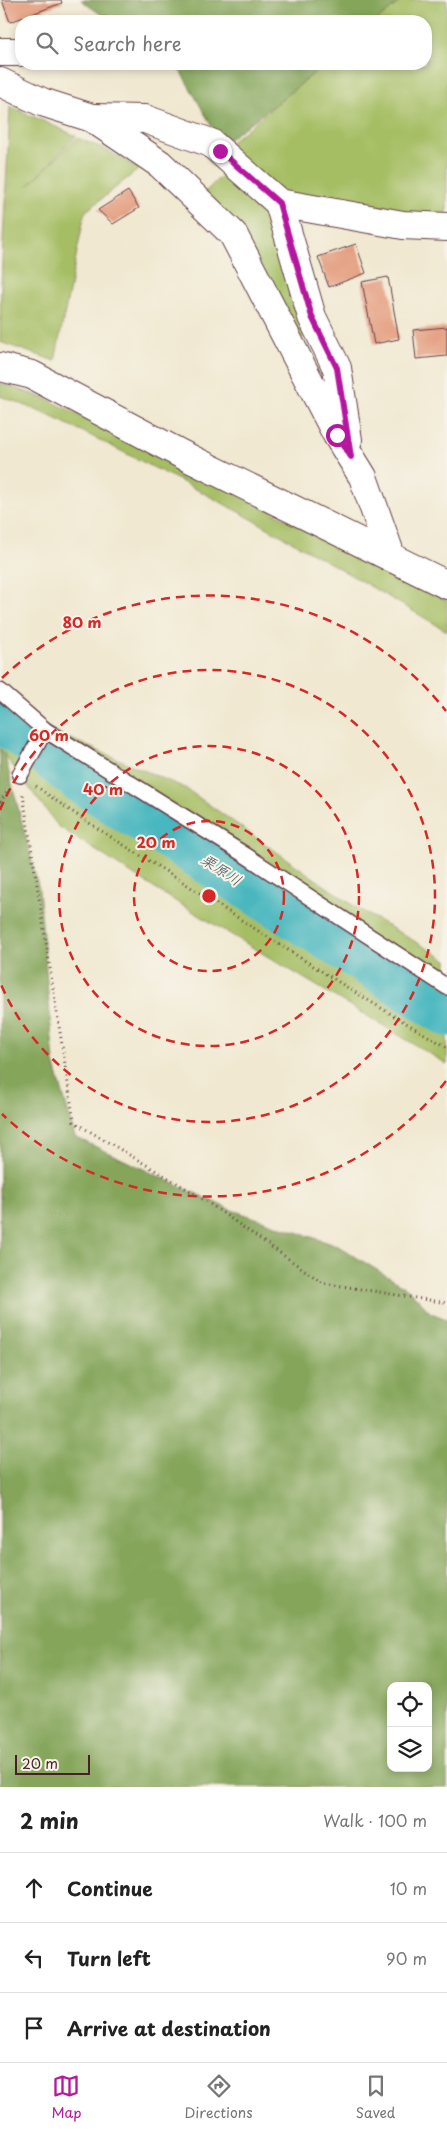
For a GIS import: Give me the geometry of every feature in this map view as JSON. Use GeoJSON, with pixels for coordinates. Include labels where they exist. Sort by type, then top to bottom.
{"type":"FeatureCollection","features":[{"type":"Feature","properties":{"kind":"street"},"geometry":{"type":"LineString","coordinates":[[0,52],[15,52]]}},
{"type":"Feature","properties":{"kind":"street"},"geometry":{"type":"LineString","coordinates":[[0,82],[42,102],[92,118],[160,164],[233,234],[363,477],[391,556]]}},
{"type":"Feature","properties":{"kind":"street"},"geometry":{"type":"LineString","coordinates":[[92,118],[145,119],[211,143],[279,203],[403,225],[447,228]]}},
{"type":"Feature","properties":{"kind":"street"},"geometry":{"type":"LineString","coordinates":[[279,203],[312,317],[337,368],[351,457]]}},
{"type":"Feature","properties":{"kind":"street"},"geometry":{"type":"LineString","coordinates":[[0,367],[32,375],[181,454],[447,585]]}},
{"type":"Feature","properties":{"kind":"lane"},"geometry":{"type":"LineString","coordinates":[[0,691],[43,734],[258,864],[447,987]]}},
{"type":"Feature","properties":{"kind":"lane"},"geometry":{"type":"LineString","coordinates":[[23,770],[43,734]]}},
{"type":"Feature","properties":{"kind":"path"},"geometry":{"type":"LineString","coordinates":[[23,770],[68,810],[400,1020],[447,1047]]}},
{"type":"Feature","properties":{"kind":"path"},"geometry":{"type":"LineString","coordinates":[[23,770],[74,1122],[197,1195],[323,1283],[447,1303]]}},
{"type":"Feature","properties":{"kind":"green space"},"geometry":{"type":"Polygon","coordinates":[[[81,0],[402,0],[383,15],[102,15],[81,0]]]}},
{"type":"Feature","properties":{"kind":"green space"},"geometry":{"type":"Polygon","coordinates":[[[402,0],[447,0],[447,223],[279,203],[220,151],[318,70],[432,70],[432,15],[383,15],[402,0]]]}},
{"type":"Feature","properties":{"kind":"green space"},"geometry":{"type":"Polygon","coordinates":[[[178,70],[318,70],[222,144],[178,70]]]}},
{"type":"Feature","properties":{"kind":"green space"},"geometry":{"type":"Polygon","coordinates":[[[10,106],[76,136],[28,186],[77,138],[105,149],[139,169],[85,212],[55,361],[0,342],[2,253],[10,106]]]}},
{"type":"Feature","properties":{"kind":"green space"},"geometry":{"type":"Polygon","coordinates":[[[228,169],[272,204],[311,332],[295,342],[205,192],[228,169]]]}},
{"type":"Feature","properties":{"kind":"green space"},"geometry":{"type":"Polygon","coordinates":[[[0,383],[47,399],[193,471],[447,601],[447,631],[296,543],[219,501],[72,426],[0,396],[0,383]]]}},
{"type":"Feature","properties":{"kind":"green space"},"geometry":{"type":"Polygon","coordinates":[[[0,705],[8,712],[185,788],[357,908],[447,960],[447,1064],[157,890],[58,826],[0,749],[0,705]]]}},
{"type":"Feature","properties":{"kind":"green space"},"geometry":{"type":"Polygon","coordinates":[[[35,740],[203,841],[447,1000],[447,1029],[106,823],[43,776],[35,740]]]}},
{"type":"Feature","properties":{"kind":"green space"},"geometry":{"type":"Polygon","coordinates":[[[0,749],[4,753],[39,889],[54,1062],[75,1137],[229,1209],[338,1246],[408,1289],[431,1313],[447,1319],[447,1787],[0,1787],[0,749]]]}},
{"type":"Feature","properties":{"kind":"building"},"geometry":{"type":"Polygon","coordinates":[[[2,0],[61,0],[62,3],[29,15],[15,15],[15,20],[10,22],[2,0]]]}},
{"type":"Feature","properties":{"kind":"building"},"geometry":{"type":"Polygon","coordinates":[[[128,191],[139,208],[113,224],[98,210],[128,191]]]}},
{"type":"Feature","properties":{"kind":"building"},"geometry":{"type":"Polygon","coordinates":[[[356,244],[366,273],[329,287],[318,257],[356,244]]]}},
{"type":"Feature","properties":{"kind":"building"},"geometry":{"type":"Polygon","coordinates":[[[388,277],[399,339],[374,344],[362,282],[388,277]]]}},
{"type":"Feature","properties":{"kind":"building"},"geometry":{"type":"Polygon","coordinates":[[[447,327],[447,356],[416,359],[413,330],[447,327]]]}},
{"type":"Feature","properties":{"kind":"waterway","name":"栗原川"},"geometry":{"type":"LineString","coordinates":[[0,718],[79,780],[447,1014]]}},
{"type":"Feature","properties":{"kind":"route"},"geometry":{"type":"LineString","coordinates":[[220,151],[279,203],[312,317],[337,368],[351,457],[337,435]]}}]}
